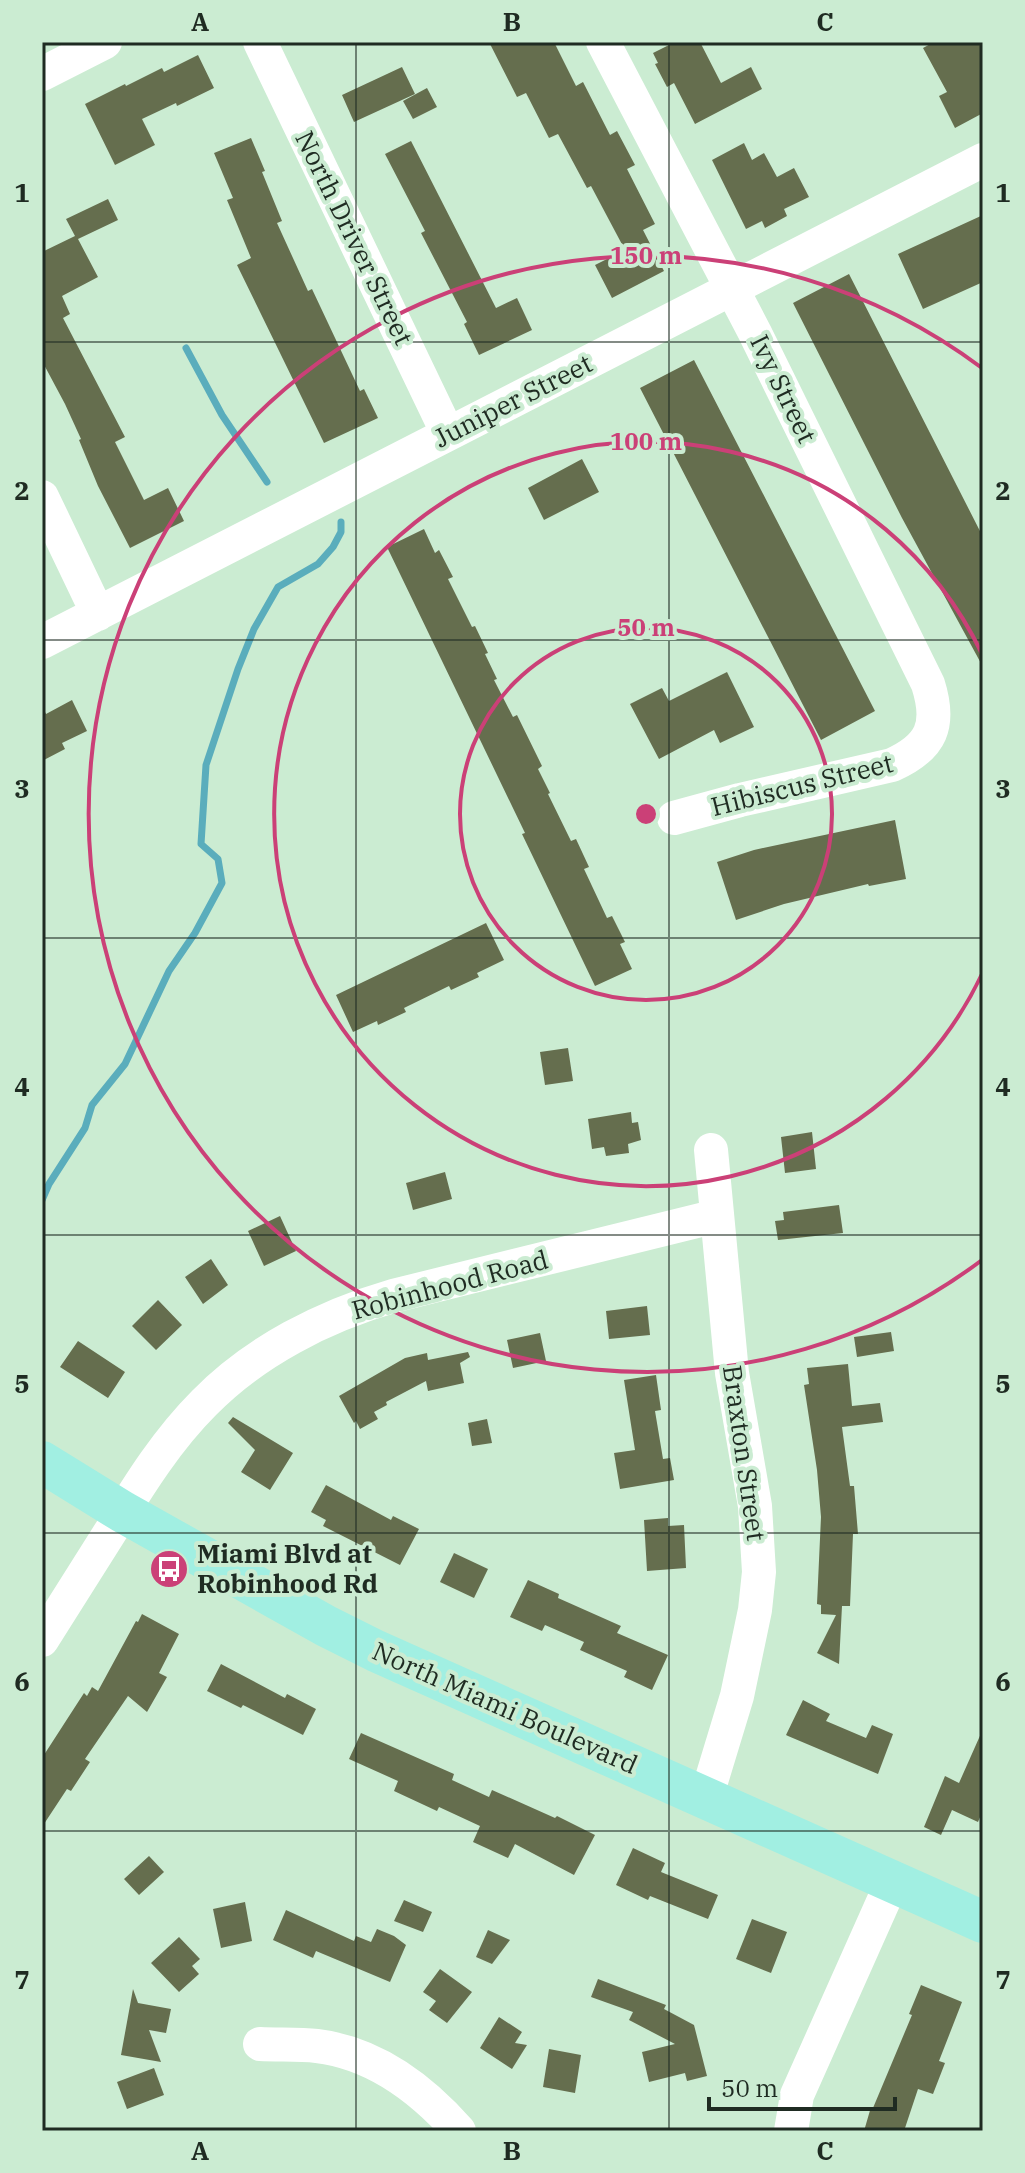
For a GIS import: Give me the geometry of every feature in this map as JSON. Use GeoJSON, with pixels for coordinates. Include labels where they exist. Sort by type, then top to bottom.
{"type":"FeatureCollection","features":[{"type":"Feature","properties":{"kind":"main road","name":"North Miami Boulevard"},"geometry":{"type":"LineString","coordinates":[[42,1462],[123,1512],[376,1651],[983,1922]]}},
{"type":"Feature","properties":{"kind":"street"},"geometry":{"type":"LineString","coordinates":[[42,74],[105,42]]}},
{"type":"Feature","properties":{"kind":"street","name":"North Driver Street"},"geometry":{"type":"LineString","coordinates":[[260,42],[448,434]]}},
{"type":"Feature","properties":{"kind":"street","name":"Ivy Street"},"geometry":{"type":"LineString","coordinates":[[603,42],[732,289],[928,684],[935,705],[934,725],[926,742]]}},
{"type":"Feature","properties":{"kind":"street","name":"Juniper Street"},"geometry":{"type":"LineString","coordinates":[[42,642],[983,160]]}},
{"type":"Feature","properties":{"kind":"street"},"geometry":{"type":"LineString","coordinates":[[42,497],[98,614]]}},
{"type":"Feature","properties":{"kind":"street","name":"Hibiscus Street"},"geometry":{"type":"LineString","coordinates":[[674,818],[892,765],[911,757],[926,742]]}},
{"type":"Feature","properties":{"kind":"street","name":"Braxton Street"},"geometry":{"type":"LineString","coordinates":[[706,1798],[737,1696],[755,1610],[759,1572],[755,1506],[732,1373],[711,1150]]}},
{"type":"Feature","properties":{"kind":"street","name":"Robinhood Road"},"geometry":{"type":"LineString","coordinates":[[42,1640],[175,1435],[204,1403],[249,1364],[271,1350],[367,1303],[717,1216]]}},
{"type":"Feature","properties":{"kind":"street"},"geometry":{"type":"LineString","coordinates":[[791,2131],[797,2095],[892,1882]]}},
{"type":"Feature","properties":{"kind":"street"},"geometry":{"type":"LineString","coordinates":[[260,2044],[318,2046],[358,2056],[390,2070],[416,2088],[459,2131]]}},
{"type":"Feature","properties":{"kind":"building"},"geometry":{"type":"Polygon","coordinates":[[[489,42],[554,42],[576,86],[583,82],[610,135],[617,131],[635,165],[627,169],[655,224],[643,230],[664,271],[612,298],[595,265],[625,250],[591,186],[587,188],[558,134],[549,138],[526,93],[517,97],[489,42]]]}},
{"type":"Feature","properties":{"kind":"building"},"geometry":{"type":"Polygon","coordinates":[[[675,42],[700,42],[721,83],[751,67],[762,89],[695,124],[674,83],[667,87],[655,64],[658,63],[653,53],[675,42]]]}},
{"type":"Feature","properties":{"kind":"building"},"geometry":{"type":"Polygon","coordinates":[[[934,42],[978,42],[983,51],[983,113],[955,128],[939,96],[947,92],[923,48],[934,42]]]}},
{"type":"Feature","properties":{"kind":"building"},"geometry":{"type":"Polygon","coordinates":[[[198,55],[214,88],[142,119],[155,145],[115,165],[85,104],[125,84],[162,68],[164,72],[198,55]]]}},
{"type":"Feature","properties":{"kind":"building"},"geometry":{"type":"Polygon","coordinates":[[[402,67],[415,94],[354,122],[342,95],[402,67]]]}},
{"type":"Feature","properties":{"kind":"building"},"geometry":{"type":"Polygon","coordinates":[[[427,88],[437,107],[413,119],[403,101],[427,88]]]}},
{"type":"Feature","properties":{"kind":"building"},"geometry":{"type":"Polygon","coordinates":[[[251,138],[282,221],[277,223],[308,291],[312,289],[360,391],[364,389],[378,418],[324,443],[237,265],[251,258],[227,200],[233,198],[214,153],[251,138]]]}},
{"type":"Feature","properties":{"kind":"building"},"geometry":{"type":"Polygon","coordinates":[[[411,141],[496,308],[517,298],[532,330],[479,355],[464,324],[467,322],[421,233],[425,231],[385,154],[411,141]]]}},
{"type":"Feature","properties":{"kind":"building"},"geometry":{"type":"Polygon","coordinates":[[[744,143],[752,160],[764,153],[777,177],[794,168],[809,197],[784,209],[787,216],[765,228],[762,221],[746,229],[712,160],[744,143]]]}},
{"type":"Feature","properties":{"kind":"building"},"geometry":{"type":"Polygon","coordinates":[[[108,199],[118,220],[78,239],[98,277],[62,296],[70,314],[63,318],[125,437],[115,442],[144,500],[168,488],[184,521],[130,548],[98,486],[81,439],[42,361],[42,252],[75,236],[66,219],[108,199]]]}},
{"type":"Feature","properties":{"kind":"building"},"geometry":{"type":"Polygon","coordinates":[[[983,215],[983,282],[923,309],[898,254],[983,215]]]}},
{"type":"Feature","properties":{"kind":"building"},"geometry":{"type":"Polygon","coordinates":[[[849,274],[983,537],[983,667],[902,518],[793,303],[849,274]]]}},
{"type":"Feature","properties":{"kind":"building"},"geometry":{"type":"Polygon","coordinates":[[[694,360],[875,711],[821,740],[640,388],[694,360]]]}},
{"type":"Feature","properties":{"kind":"building"},"geometry":{"type":"Polygon","coordinates":[[[582,459],[599,492],[544,520],[528,488],[582,459]]]}},
{"type":"Feature","properties":{"kind":"building"},"geometry":{"type":"Polygon","coordinates":[[[424,529],[435,553],[439,550],[453,577],[448,579],[488,653],[485,654],[497,679],[494,680],[513,717],[517,715],[542,766],[538,769],[548,794],[571,841],[576,839],[589,867],[584,869],[607,918],[612,916],[625,942],[620,944],[632,969],[595,986],[387,547],[424,529]]]}},
{"type":"Feature","properties":{"kind":"building"},"geometry":{"type":"Polygon","coordinates":[[[727,672],[754,727],[720,743],[714,730],[659,759],[630,704],[662,688],[669,701],[727,672]]]}},
{"type":"Feature","properties":{"kind":"building"},"geometry":{"type":"Polygon","coordinates":[[[72,700],[87,731],[62,743],[65,749],[42,761],[42,706],[46,714],[72,700]]]}},
{"type":"Feature","properties":{"kind":"building"},"geometry":{"type":"Polygon","coordinates":[[[895,820],[906,879],[868,884],[784,904],[736,920],[717,862],[754,850],[895,820]]]}},
{"type":"Feature","properties":{"kind":"building"},"geometry":{"type":"Polygon","coordinates":[[[486,923],[504,960],[477,973],[479,977],[451,990],[449,986],[404,1008],[406,1012],[353,1032],[336,995],[486,923]]]}},
{"type":"Feature","properties":{"kind":"building"},"geometry":{"type":"Polygon","coordinates":[[[568,1048],[573,1081],[545,1085],[540,1052],[568,1048]]]}},
{"type":"Feature","properties":{"kind":"building"},"geometry":{"type":"Polygon","coordinates":[[[631,1112],[632,1123],[638,1122],[641,1140],[628,1144],[629,1153],[606,1156],[604,1147],[592,1149],[588,1119],[631,1112]]]}},
{"type":"Feature","properties":{"kind":"building"},"geometry":{"type":"Polygon","coordinates":[[[812,1132],[816,1169],[785,1173],[781,1137],[812,1132]]]}},
{"type":"Feature","properties":{"kind":"building"},"geometry":{"type":"Polygon","coordinates":[[[445,1172],[452,1199],[413,1210],[406,1183],[445,1172]]]}},
{"type":"Feature","properties":{"kind":"building"},"geometry":{"type":"Polygon","coordinates":[[[839,1205],[843,1233],[778,1240],[775,1221],[784,1220],[783,1212],[839,1205]]]}},
{"type":"Feature","properties":{"kind":"building"},"geometry":{"type":"Polygon","coordinates":[[[280,1216],[296,1251],[264,1266],[248,1231],[280,1216]]]}},
{"type":"Feature","properties":{"kind":"building"},"geometry":{"type":"Polygon","coordinates":[[[211,1259],[228,1285],[203,1304],[185,1277],[211,1259]]]}},
{"type":"Feature","properties":{"kind":"building"},"geometry":{"type":"Polygon","coordinates":[[[158,1300],[182,1325],[156,1350],[132,1326],[158,1300]]]}},
{"type":"Feature","properties":{"kind":"building"},"geometry":{"type":"Polygon","coordinates":[[[647,1306],[650,1335],[609,1339],[606,1311],[647,1306]]]}},
{"type":"Feature","properties":{"kind":"building"},"geometry":{"type":"Polygon","coordinates":[[[891,1332],[894,1351],[857,1357],[854,1337],[891,1332]]]}},
{"type":"Feature","properties":{"kind":"building"},"geometry":{"type":"Polygon","coordinates":[[[540,1333],[546,1361],[513,1368],[507,1340],[540,1333]]]}},
{"type":"Feature","properties":{"kind":"building"},"geometry":{"type":"Polygon","coordinates":[[[78,1341],[125,1372],[108,1398],[60,1367],[78,1341]]]}},
{"type":"Feature","properties":{"kind":"building"},"geometry":{"type":"Polygon","coordinates":[[[468,1352],[470,1357],[460,1363],[464,1383],[428,1391],[426,1381],[386,1402],[387,1405],[374,1412],[378,1419],[360,1429],[339,1396],[405,1358],[427,1353],[428,1360],[468,1352]]]}},
{"type":"Feature","properties":{"kind":"building"},"geometry":{"type":"Polygon","coordinates":[[[848,1364],[852,1406],[880,1403],[883,1422],[842,1427],[850,1486],[854,1486],[858,1534],[853,1534],[850,1606],[842,1606],[839,1664],[817,1653],[836,1615],[821,1614],[821,1605],[817,1604],[821,1517],[804,1385],[809,1384],[807,1368],[848,1364]]]}},
{"type":"Feature","properties":{"kind":"building"},"geometry":{"type":"Polygon","coordinates":[[[656,1375],[661,1410],[655,1411],[663,1459],[670,1458],[674,1480],[620,1489],[614,1453],[635,1450],[624,1380],[656,1375]]]}},
{"type":"Feature","properties":{"kind":"building"},"geometry":{"type":"Polygon","coordinates":[[[233,1417],[293,1453],[270,1490],[241,1472],[255,1450],[228,1423],[233,1417]]]}},
{"type":"Feature","properties":{"kind":"building"},"geometry":{"type":"Polygon","coordinates":[[[487,1419],[492,1443],[472,1446],[468,1423],[487,1419]]]}},
{"type":"Feature","properties":{"kind":"building"},"geometry":{"type":"Polygon","coordinates":[[[326,1485],[391,1520],[393,1516],[419,1529],[400,1565],[323,1526],[326,1520],[311,1512],[326,1485]]]}},
{"type":"Feature","properties":{"kind":"building"},"geometry":{"type":"Polygon","coordinates":[[[668,1518],[668,1526],[684,1525],[686,1568],[647,1571],[644,1520],[668,1518]]]}},
{"type":"Feature","properties":{"kind":"building"},"geometry":{"type":"Polygon","coordinates":[[[454,1553],[488,1569],[474,1598],[440,1582],[454,1553]]]}},
{"type":"Feature","properties":{"kind":"building"},"geometry":{"type":"Polygon","coordinates":[[[528,1580],[559,1594],[558,1598],[621,1626],[617,1633],[668,1655],[652,1690],[624,1677],[627,1671],[580,1650],[584,1642],[545,1625],[542,1631],[510,1617],[528,1580]]]}},
{"type":"Feature","properties":{"kind":"building"},"geometry":{"type":"Polygon","coordinates":[[[142,1614],[179,1634],[159,1673],[167,1677],[147,1712],[128,1696],[85,1759],[90,1762],[71,1791],[67,1789],[42,1827],[42,1758],[84,1693],[87,1696],[92,1687],[98,1691],[142,1614]]]}},
{"type":"Feature","properties":{"kind":"building"},"geometry":{"type":"Polygon","coordinates":[[[221,1664],[285,1698],[287,1694],[316,1709],[303,1735],[207,1691],[221,1664]]]}},
{"type":"Feature","properties":{"kind":"building"},"geometry":{"type":"Polygon","coordinates":[[[803,1700],[830,1714],[826,1721],[866,1738],[872,1725],[893,1734],[878,1774],[786,1735],[803,1700]]]}},
{"type":"Feature","properties":{"kind":"building"},"geometry":{"type":"Polygon","coordinates":[[[983,1729],[983,1810],[978,1822],[952,1810],[941,1835],[924,1827],[945,1776],[959,1783],[983,1729]]]}},
{"type":"Feature","properties":{"kind":"building"},"geometry":{"type":"Polygon","coordinates":[[[361,1733],[454,1774],[452,1780],[489,1797],[492,1790],[595,1835],[574,1875],[515,1844],[508,1858],[473,1842],[480,1826],[394,1791],[398,1781],[349,1759],[361,1733]]]}},
{"type":"Feature","properties":{"kind":"building"},"geometry":{"type":"Polygon","coordinates":[[[633,1848],[665,1863],[661,1872],[718,1895],[708,1919],[650,1896],[648,1900],[616,1885],[633,1848]]]}},
{"type":"Feature","properties":{"kind":"building"},"geometry":{"type":"Polygon","coordinates":[[[149,1856],[164,1872],[139,1895],[124,1879],[149,1856]]]}},
{"type":"Feature","properties":{"kind":"building"},"geometry":{"type":"Polygon","coordinates":[[[404,1900],[432,1912],[423,1932],[394,1921],[404,1900]]]}},
{"type":"Feature","properties":{"kind":"building"},"geometry":{"type":"Polygon","coordinates":[[[245,1902],[252,1941],[221,1948],[213,1909],[245,1902]]]}},
{"type":"Feature","properties":{"kind":"building"},"geometry":{"type":"Polygon","coordinates":[[[286,1910],[354,1941],[356,1936],[371,1942],[377,1929],[394,1936],[406,1945],[390,1982],[316,1951],[313,1958],[273,1940],[286,1910]]]}},
{"type":"Feature","properties":{"kind":"building"},"geometry":{"type":"Polygon","coordinates":[[[752,1919],[787,1932],[771,1973],[736,1959],[752,1919]]]}},
{"type":"Feature","properties":{"kind":"building"},"geometry":{"type":"Polygon","coordinates":[[[488,1930],[510,1940],[492,1964],[476,1957],[488,1930]]]}},
{"type":"Feature","properties":{"kind":"building"},"geometry":{"type":"Polygon","coordinates":[[[179,1937],[200,1959],[192,1966],[199,1974],[179,1992],[151,1963],[179,1937]]]}},
{"type":"Feature","properties":{"kind":"building"},"geometry":{"type":"Polygon","coordinates":[[[440,1969],[472,1992],[447,2023],[429,2010],[436,2001],[423,1992],[440,1969]]]}},
{"type":"Feature","properties":{"kind":"building"},"geometry":{"type":"Polygon","coordinates":[[[598,1979],[666,2005],[664,2009],[694,2025],[707,2076],[687,2081],[685,2073],[649,2082],[642,2052],[675,2044],[629,2020],[633,2012],[591,1997],[598,1979]]]}},
{"type":"Feature","properties":{"kind":"building"},"geometry":{"type":"Polygon","coordinates":[[[921,1985],[962,2002],[939,2061],[945,2063],[933,2094],[918,2089],[904,2131],[864,2131],[871,2107],[912,2015],[909,2014],[921,1985]]]}},
{"type":"Feature","properties":{"kind":"building"},"geometry":{"type":"Polygon","coordinates":[[[133,1989],[138,2003],[171,2009],[166,2033],[149,2030],[161,2062],[121,2055],[133,1989]]]}},
{"type":"Feature","properties":{"kind":"building"},"geometry":{"type":"Polygon","coordinates":[[[499,2017],[522,2032],[515,2043],[527,2045],[512,2069],[480,2048],[499,2017]]]}},
{"type":"Feature","properties":{"kind":"building"},"geometry":{"type":"Polygon","coordinates":[[[549,2049],[581,2055],[575,2093],[543,2087],[549,2049]]]}},
{"type":"Feature","properties":{"kind":"building"},"geometry":{"type":"Polygon","coordinates":[[[154,2068],[164,2095],[127,2109],[117,2082],[154,2068]]]}},
{"type":"Feature","properties":{"kind":"waterway"},"geometry":{"type":"LineString","coordinates":[[186,348],[222,415],[267,482]]}},
{"type":"Feature","properties":{"kind":"waterway"},"geometry":{"type":"LineString","coordinates":[[42,1200],[85,1128],[92,1105],[125,1064],[169,971],[195,933],[222,883],[218,859],[201,844],[206,765],[254,629],[278,587],[318,564],[333,547],[341,532],[341,522]]}},
{"type":"Feature","properties":{"kind":"place","name":"Miami Blvd at Robinhood Rd"},"geometry":{"type":"Point","coordinates":[169,1569]}}]}
